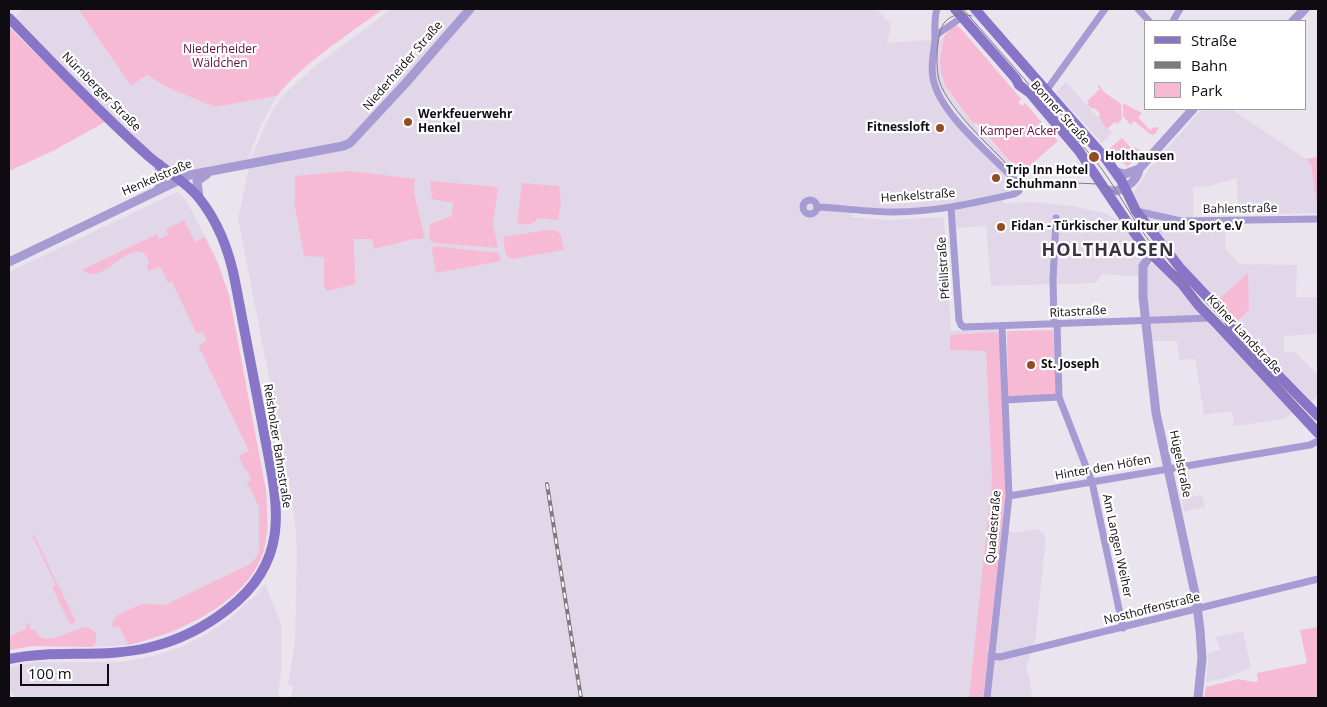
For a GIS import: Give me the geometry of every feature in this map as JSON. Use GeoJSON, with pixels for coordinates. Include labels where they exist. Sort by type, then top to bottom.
{"type":"FeatureCollection","features":[{"type":"Feature","properties":{"kind":"main road","name":"Bonner Straße"},"geometry":{"type":"LineString","coordinates":[[954,9],[1016,79],[1019,85],[1030,93],[1078,150],[1117,209],[1151,254]]}},
{"type":"Feature","properties":{"kind":"main road","name":"Bonner Straße"},"geometry":{"type":"LineString","coordinates":[[975,9],[1116,172],[1136,211],[1154,233]]}},
{"type":"Feature","properties":{"kind":"main road","name":"Nürnberger Straße"},"geometry":{"type":"LineString","coordinates":[[9,18],[145,154],[180,180]]}},
{"type":"Feature","properties":{"kind":"main road"},"geometry":{"type":"LineString","coordinates":[[1016,79],[1022,83],[1028,83],[1031,79],[1031,73]]}},
{"type":"Feature","properties":{"kind":"main road","name":"Reisholzer Bahnstraße"},"geometry":{"type":"LineString","coordinates":[[9,659],[38,655],[119,653],[152,647],[176,639],[204,625],[234,604],[257,582],[271,554],[276,520],[273,483],[230,256],[224,238],[213,218],[199,198],[180,180]]}},
{"type":"Feature","properties":{"kind":"main road","name":"Kölner Landstraße"},"geometry":{"type":"LineString","coordinates":[[1154,233],[1181,269],[1318,416]]}},
{"type":"Feature","properties":{"kind":"main road","name":"Kölner Landstraße"},"geometry":{"type":"LineString","coordinates":[[1151,254],[1182,284],[1199,306],[1318,433]]}},
{"type":"Feature","properties":{"kind":"main road"},"geometry":{"type":"LineString","coordinates":[[1210,318],[1218,316],[1230,323]]}},
{"type":"Feature","properties":{"kind":"main road"},"geometry":{"type":"LineString","coordinates":[[1302,416],[1312,422],[1318,416]]}},
{"type":"Feature","properties":{"kind":"street","name":"Niederheider Straße"},"geometry":{"type":"LineString","coordinates":[[354,140],[470,9]]}},
{"type":"Feature","properties":{"kind":"street"},"geometry":{"type":"LineString","coordinates":[[1046,90],[1105,9]]}},
{"type":"Feature","properties":{"kind":"street"},"geometry":{"type":"LineString","coordinates":[[1138,9],[1148,20]]}},
{"type":"Feature","properties":{"kind":"street"},"geometry":{"type":"LineString","coordinates":[[1174,20],[1180,9]]}},
{"type":"Feature","properties":{"kind":"street"},"geometry":{"type":"LineString","coordinates":[[1294,20],[1305,9]]}},
{"type":"Feature","properties":{"kind":"street"},"geometry":{"type":"LineString","coordinates":[[936,10],[935,36],[962,18]]}},
{"type":"Feature","properties":{"kind":"street","name":"Henkelstraße"},"geometry":{"type":"LineString","coordinates":[[817,207],[894,212],[951,208],[1014,194],[1019,191],[1020,187],[1017,182],[968,132],[941,100],[935,86],[932,70],[935,36]]}},
{"type":"Feature","properties":{"kind":"street"},"geometry":{"type":"LineString","coordinates":[[1116,172],[1125,174],[1139,169],[1192,110]]}},
{"type":"Feature","properties":{"kind":"street","name":"Henkelstraße"},"geometry":{"type":"LineString","coordinates":[[9,262],[190,175],[343,146],[354,140]]}},
{"type":"Feature","properties":{"kind":"street"},"geometry":{"type":"LineString","coordinates":[[158,190],[163,180],[163,175],[159,171],[160,164]]}},
{"type":"Feature","properties":{"kind":"street"},"geometry":{"type":"LineString","coordinates":[[1105,189],[1112,191],[1125,187],[1138,175],[1139,169]]}},
{"type":"Feature","properties":{"kind":"street"},"geometry":{"type":"LineString","coordinates":[[199,198],[197,181],[209,172]]}},
{"type":"Feature","properties":{"kind":"street","name":"Pfeillstraße"},"geometry":{"type":"LineString","coordinates":[[951,208],[959,320],[962,326]]}},
{"type":"Feature","properties":{"kind":"street","name":"Bahlenstraße"},"geometry":{"type":"LineString","coordinates":[[1136,211],[1181,221],[1318,219]]}},
{"type":"Feature","properties":{"kind":"street"},"geometry":{"type":"LineString","coordinates":[[1154,233],[1153,221],[1162,217]]}},
{"type":"Feature","properties":{"kind":"street","name":"Am Langen Weiher"},"geometry":{"type":"LineString","coordinates":[[1056,218],[1054,265],[1059,398],[1092,482],[1123,628]]}},
{"type":"Feature","properties":{"kind":"street","name":"Hügelstraße"},"geometry":{"type":"LineString","coordinates":[[1154,233],[1156,247],[1146,260],[1142,271],[1142,287],[1156,413],[1198,609],[1202,654],[1198,698]]}},
{"type":"Feature","properties":{"kind":"street"},"geometry":{"type":"LineString","coordinates":[[1194,318],[1200,314],[1199,306]]}},
{"type":"Feature","properties":{"kind":"street","name":"Ritastraße"},"geometry":{"type":"LineString","coordinates":[[962,326],[969,328],[1002,327],[1210,318]]}},
{"type":"Feature","properties":{"kind":"street","name":"Quadestraße"},"geometry":{"type":"LineString","coordinates":[[987,698],[1009,496],[1002,327]]}},
{"type":"Feature","properties":{"kind":"street"},"geometry":{"type":"LineString","coordinates":[[1005,400],[1059,398]]}},
{"type":"Feature","properties":{"kind":"street","name":"Hinter den Höfen"},"geometry":{"type":"LineString","coordinates":[[1009,496],[1310,445],[1318,440]]}},
{"type":"Feature","properties":{"kind":"street","name":"Nosthoffenstraße"},"geometry":{"type":"LineString","coordinates":[[991,656],[1000,657],[1123,628],[1318,578]]}},
{"type":"Feature","properties":{"kind":"shaded area"},"geometry":{"type":"Polygon","coordinates":[[[23,9],[78,9],[131,86],[147,75],[168,88],[215,107],[277,96],[260,127],[247,164],[184,173],[172,169],[138,144],[14,23],[16,16],[23,9]]]}},
{"type":"Feature","properties":{"kind":"shaded area"},"geometry":{"type":"Polygon","coordinates":[[[391,9],[876,9],[891,24],[887,43],[927,40],[932,42],[931,60],[940,99],[1015,181],[1012,189],[1002,195],[1004,203],[1033,202],[1072,206],[1105,213],[1126,224],[1143,249],[1142,263],[1147,265],[1157,264],[1295,410],[1285,419],[1234,426],[1232,411],[1204,415],[1195,359],[1179,360],[1177,341],[1151,341],[1145,277],[1102,274],[1096,283],[991,286],[986,226],[954,228],[952,207],[910,211],[856,209],[853,204],[851,217],[890,220],[944,218],[951,331],[996,328],[1001,333],[1008,492],[1003,528],[1014,533],[1037,529],[1046,537],[1035,642],[1026,667],[1032,698],[291,698],[293,686],[288,684],[295,643],[297,550],[295,523],[284,454],[238,219],[251,157],[272,111],[283,95],[314,67],[391,9]]]}},
{"type":"Feature","properties":{"kind":"shaded area"},"geometry":{"type":"Polygon","coordinates":[[[944,36],[940,59],[943,82],[947,90],[973,123],[1007,158],[1022,169],[1017,176],[973,132],[940,89],[935,70],[936,44],[944,36]]]}},
{"type":"Feature","properties":{"kind":"shaded area"},"geometry":{"type":"Polygon","coordinates":[[[1066,82],[1112,133],[1102,143],[1056,92],[1066,82]]]}},
{"type":"Feature","properties":{"kind":"shaded area"},"geometry":{"type":"Polygon","coordinates":[[[1201,110],[1232,110],[1311,164],[1318,213],[1238,215],[1237,178],[1209,186],[1193,187],[1193,221],[1225,220],[1225,248],[1239,264],[1297,265],[1296,297],[1318,297],[1318,334],[1284,336],[1284,352],[1295,352],[1318,375],[1318,395],[1309,404],[1255,347],[1162,240],[1130,198],[1149,169],[1201,110]]]}},
{"type":"Feature","properties":{"kind":"shaded area"},"geometry":{"type":"Polygon","coordinates":[[[177,192],[182,195],[192,211],[217,261],[229,295],[266,491],[268,528],[264,551],[251,576],[232,595],[200,618],[171,633],[128,645],[92,647],[34,646],[9,649],[9,272],[177,192]]]}},
{"type":"Feature","properties":{"kind":"shaded area"},"geometry":{"type":"Polygon","coordinates":[[[1188,471],[1193,497],[1202,495],[1205,507],[1184,512],[1176,473],[1188,471]]]}},
{"type":"Feature","properties":{"kind":"shaded area"},"geometry":{"type":"Polygon","coordinates":[[[265,584],[281,623],[281,671],[278,698],[16,698],[9,688],[9,667],[37,662],[121,662],[152,656],[181,647],[227,621],[258,593],[265,584]]]}},
{"type":"Feature","properties":{"kind":"shaded area"},"geometry":{"type":"Polygon","coordinates":[[[1243,631],[1251,668],[1226,678],[1206,682],[1209,652],[1220,650],[1216,637],[1243,631]]]}},
{"type":"Feature","properties":{"kind":"green space","name":"Niederheider Wäldchen"},"geometry":{"type":"Polygon","coordinates":[[[78,9],[383,9],[313,60],[277,96],[215,107],[168,88],[147,75],[131,86],[78,9]]]}},
{"type":"Feature","properties":{"kind":"green space","name":"Kamper Acker"},"geometry":{"type":"Polygon","coordinates":[[[955,24],[1021,99],[1018,102],[1022,106],[1025,103],[1058,141],[1026,169],[1024,167],[1022,169],[1007,158],[976,123],[973,123],[945,86],[940,59],[944,36],[955,24]]]}},
{"type":"Feature","properties":{"kind":"green space"},"geometry":{"type":"Polygon","coordinates":[[[9,27],[105,122],[53,151],[9,171],[9,27]]]}},
{"type":"Feature","properties":{"kind":"green space"},"geometry":{"type":"Polygon","coordinates":[[[1099,85],[1104,92],[1121,104],[1122,119],[1107,129],[1099,118],[1100,114],[1096,109],[1091,108],[1087,104],[1089,104],[1087,101],[1100,89],[1097,86],[1099,85]]]}},
{"type":"Feature","properties":{"kind":"green space"},"geometry":{"type":"Polygon","coordinates":[[[1123,103],[1142,113],[1138,117],[1150,130],[1154,127],[1159,128],[1154,135],[1134,121],[1131,125],[1123,116],[1123,103]]]}},
{"type":"Feature","properties":{"kind":"green space"},"geometry":{"type":"Polygon","coordinates":[[[1122,138],[1132,149],[1135,147],[1141,152],[1128,166],[1110,148],[1122,138]]]}},
{"type":"Feature","properties":{"kind":"green space"},"geometry":{"type":"Polygon","coordinates":[[[1318,157],[1318,211],[1311,164],[1306,159],[1318,157]]]}},
{"type":"Feature","properties":{"kind":"green space"},"geometry":{"type":"Polygon","coordinates":[[[350,171],[415,179],[414,193],[425,239],[413,239],[374,249],[372,239],[354,239],[355,284],[327,291],[324,287],[324,257],[304,256],[294,201],[295,176],[350,171]]]}},
{"type":"Feature","properties":{"kind":"green space"},"geometry":{"type":"Polygon","coordinates":[[[430,181],[498,187],[493,224],[498,248],[435,243],[429,240],[430,224],[452,216],[453,203],[432,199],[430,181]]]}},
{"type":"Feature","properties":{"kind":"green space"},"geometry":{"type":"Polygon","coordinates":[[[522,183],[559,186],[561,202],[558,220],[538,218],[531,224],[517,223],[522,183]]]}},
{"type":"Feature","properties":{"kind":"green space"},"geometry":{"type":"Polygon","coordinates":[[[184,220],[195,242],[205,237],[217,261],[229,295],[266,491],[267,535],[264,549],[256,568],[244,585],[228,600],[189,624],[168,633],[128,645],[119,626],[114,628],[112,625],[118,615],[141,604],[165,605],[252,563],[259,553],[259,507],[247,482],[251,480],[239,456],[249,451],[199,347],[199,345],[207,341],[203,332],[197,334],[172,282],[168,283],[160,266],[149,271],[147,268],[149,260],[144,253],[128,254],[105,270],[97,273],[90,274],[82,270],[157,234],[159,239],[168,235],[166,229],[184,220]]]}},
{"type":"Feature","properties":{"kind":"green space"},"geometry":{"type":"Polygon","coordinates":[[[546,230],[560,233],[563,250],[512,259],[506,255],[503,237],[546,230]]]}},
{"type":"Feature","properties":{"kind":"green space"},"geometry":{"type":"Polygon","coordinates":[[[433,246],[499,253],[501,261],[436,273],[433,246]]]}},
{"type":"Feature","properties":{"kind":"green space"},"geometry":{"type":"Polygon","coordinates":[[[1248,273],[1249,310],[1236,322],[1217,301],[1248,273]]]}},
{"type":"Feature","properties":{"kind":"green space"},"geometry":{"type":"Polygon","coordinates":[[[1053,330],[1056,397],[1008,397],[1007,331],[1053,330]]]}},
{"type":"Feature","properties":{"kind":"green space"},"geometry":{"type":"Polygon","coordinates":[[[995,332],[998,334],[1000,345],[1006,490],[983,698],[969,698],[992,479],[986,351],[950,350],[950,335],[995,332]]]}},
{"type":"Feature","properties":{"kind":"green space"},"geometry":{"type":"Polygon","coordinates":[[[31,533],[35,537],[76,622],[70,624],[52,587],[56,585],[31,533]]]}},
{"type":"Feature","properties":{"kind":"green space"},"geometry":{"type":"Polygon","coordinates":[[[28,623],[31,630],[34,629],[39,636],[44,638],[59,637],[88,627],[96,633],[96,642],[92,647],[33,646],[9,650],[9,637],[27,628],[25,624],[28,623]]]}},
{"type":"Feature","properties":{"kind":"green space"},"geometry":{"type":"Polygon","coordinates":[[[1318,627],[1318,698],[1204,698],[1206,687],[1238,679],[1254,682],[1258,681],[1257,673],[1307,663],[1300,630],[1318,627]]]}},
{"type":"Feature","properties":{"kind":"tram line"},"geometry":{"type":"LineString","coordinates":[[963,9],[1095,160],[1146,237],[1173,271],[1234,339],[1318,426]]}},
{"type":"Feature","properties":{"kind":"tram line"},"geometry":{"type":"LineString","coordinates":[[972,16],[957,15],[944,23],[939,36],[937,53],[937,70],[940,83],[950,102],[965,121],[1022,178],[1032,181],[1098,184],[1116,193]]}},
{"type":"Feature","properties":{"kind":"railway"},"geometry":{"type":"LineString","coordinates":[[547,484],[581,698]]}},
{"type":"Feature","properties":{"kind":"place","name":"Werkfeuerwehr Henkel"},"geometry":{"type":"Point","coordinates":[408,122]}},
{"type":"Feature","properties":{"kind":"place","name":"Fitnessloft"},"geometry":{"type":"Point","coordinates":[940,128]}},
{"type":"Feature","properties":{"kind":"place","name":"Holthausen"},"geometry":{"type":"Point","coordinates":[1094,157]}},
{"type":"Feature","properties":{"kind":"place","name":"Trip Inn Hotel Schuhmann"},"geometry":{"type":"Point","coordinates":[996,178]}},
{"type":"Feature","properties":{"kind":"place","name":"Fidan - Türkischer Kultur und Sport e.V"},"geometry":{"type":"Point","coordinates":[1001,227]}},
{"type":"Feature","properties":{"kind":"place","name":"St. Joseph"},"geometry":{"type":"Point","coordinates":[1031,365]}},
{"type":"Feature","properties":{"kind":"district","name":"HOLTHAUSEN"},"geometry":{"type":"Point","coordinates":[1108,251]}}]}
